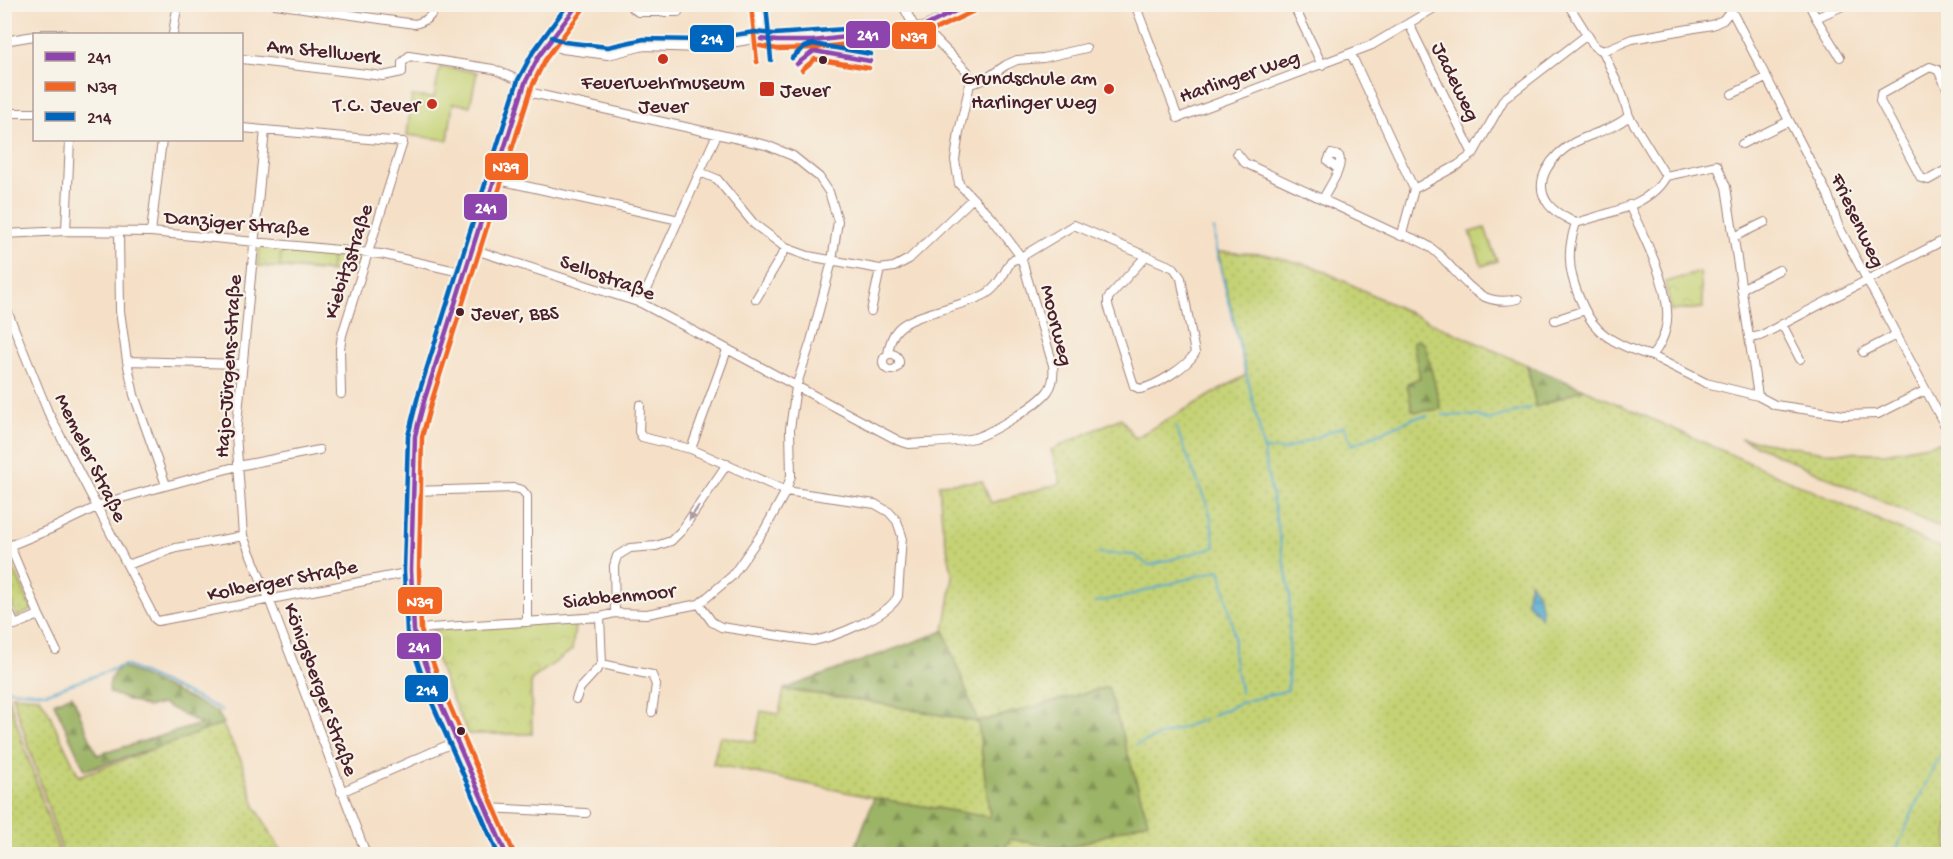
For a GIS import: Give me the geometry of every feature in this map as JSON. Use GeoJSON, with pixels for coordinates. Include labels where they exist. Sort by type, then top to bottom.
{"type":"FeatureCollection","features":[{"type":"Feature","properties":{"kind":"main road"},"geometry":{"type":"LineString","coordinates":[[506,855],[424,664],[414,631],[411,570],[415,436],[524,87],[539,56],[578,4]]}},
{"type":"Feature","properties":{"kind":"street"},"geometry":{"type":"LineString","coordinates":[[275,4],[415,24],[429,18],[435,4]]}},
{"type":"Feature","properties":{"kind":"street"},"geometry":{"type":"LineString","coordinates":[[628,4],[638,12],[678,8]]}},
{"type":"Feature","properties":{"kind":"street"},"geometry":{"type":"LineString","coordinates":[[758,4],[761,39]]}},
{"type":"Feature","properties":{"kind":"street"},"geometry":{"type":"LineString","coordinates":[[902,4],[919,28],[967,71],[970,84],[984,80],[1017,60],[1043,58],[1086,48]]}},
{"type":"Feature","properties":{"kind":"street"},"geometry":{"type":"LineString","coordinates":[[549,44],[562,49],[608,55],[644,46],[699,48],[742,40],[761,39],[774,42],[835,38],[919,28],[971,4]]}},
{"type":"Feature","properties":{"kind":"street","name":"Harlinger Weg"},"geometry":{"type":"LineString","coordinates":[[1135,4],[1178,118],[1322,65]]}},
{"type":"Feature","properties":{"kind":"street"},"geometry":{"type":"LineString","coordinates":[[1293,4],[1322,65],[1372,45],[1440,5]]}},
{"type":"Feature","properties":{"kind":"street"},"geometry":{"type":"LineString","coordinates":[[1568,4],[1595,47],[1603,51],[1629,116],[1666,176]]}},
{"type":"Feature","properties":{"kind":"street"},"geometry":{"type":"LineString","coordinates":[[1809,4],[1815,18],[1840,57]]}},
{"type":"Feature","properties":{"kind":"street"},"geometry":{"type":"LineString","coordinates":[[1815,18],[1847,4]]}},
{"type":"Feature","properties":{"kind":"street"},"geometry":{"type":"LineString","coordinates":[[1603,51],[1632,39],[1712,25],[1724,20],[1731,6]]}},
{"type":"Feature","properties":{"kind":"street","name":"Friesenweg"},"geometry":{"type":"LineString","coordinates":[[1731,6],[1828,195],[1838,225],[1944,423]]}},
{"type":"Feature","properties":{"kind":"street"},"geometry":{"type":"LineString","coordinates":[[173,33],[176,14]]}},
{"type":"Feature","properties":{"kind":"street","name":"Jadeweg"},"geometry":{"type":"LineString","coordinates":[[1409,24],[1473,154]]}},
{"type":"Feature","properties":{"kind":"street"},"geometry":{"type":"LineString","coordinates":[[1414,189],[1448,171],[1473,154],[1504,99],[1587,35]]}},
{"type":"Feature","properties":{"kind":"street"},"geometry":{"type":"LineString","coordinates":[[4,41],[33,36]]}},
{"type":"Feature","properties":{"kind":"street"},"geometry":{"type":"LineString","coordinates":[[1351,54],[1414,189],[1402,235]]}},
{"type":"Feature","properties":{"kind":"street","name":"Siabbenmoor"},"geometry":{"type":"LineString","coordinates":[[402,72],[402,63],[409,56],[493,69],[524,87],[766,145],[793,156],[819,177],[829,192],[838,221],[832,261],[796,387],[790,429],[791,476],[786,491],[765,529],[732,576],[699,604],[647,614],[615,613],[600,617],[414,631]]}},
{"type":"Feature","properties":{"kind":"street","name":"Am Stellwerk"},"geometry":{"type":"LineString","coordinates":[[243,59],[383,76],[402,72]]}},
{"type":"Feature","properties":{"kind":"street"},"geometry":{"type":"LineString","coordinates":[[1948,90],[1938,70],[1930,68],[1881,94],[1880,102],[1921,177],[1928,180],[1948,170]]}},
{"type":"Feature","properties":{"kind":"street"},"geometry":{"type":"LineString","coordinates":[[1732,94],[1766,78]]}},
{"type":"Feature","properties":{"kind":"street","name":"Moorweg"},"geometry":{"type":"LineString","coordinates":[[796,387],[899,441],[909,444],[973,438],[987,433],[1039,401],[1050,390],[1054,376],[1053,365],[1021,257],[992,218],[959,184],[955,159],[958,132],[970,84]]}},
{"type":"Feature","properties":{"kind":"street"},"geometry":{"type":"LineString","coordinates":[[4,113],[33,113]]}},
{"type":"Feature","properties":{"kind":"street"},"geometry":{"type":"LineString","coordinates":[[1629,116],[1621,123],[1573,143],[1549,165],[1541,179],[1548,205],[1557,213],[1576,223],[1629,205],[1650,195],[1660,187],[1666,176],[1717,165],[1726,187],[1758,396]]}},
{"type":"Feature","properties":{"kind":"street"},"geometry":{"type":"LineString","coordinates":[[1742,144],[1789,121]]}},
{"type":"Feature","properties":{"kind":"street"},"geometry":{"type":"LineString","coordinates":[[243,128],[265,130]]}},
{"type":"Feature","properties":{"kind":"street","name":"Kiebitzstraße"},"geometry":{"type":"LineString","coordinates":[[265,130],[403,142],[342,335],[340,394]]}},
{"type":"Feature","properties":{"kind":"street","name":"Hajo-Jürgens-Straße"},"geometry":{"type":"LineString","coordinates":[[265,130],[236,435],[243,536],[269,599]]}},
{"type":"Feature","properties":{"kind":"street"},"geometry":{"type":"LineString","coordinates":[[641,303],[717,134]]}},
{"type":"Feature","properties":{"kind":"street"},"geometry":{"type":"LineString","coordinates":[[66,231],[70,141]]}},
{"type":"Feature","properties":{"kind":"street"},"geometry":{"type":"LineString","coordinates":[[151,232],[162,141]]}},
{"type":"Feature","properties":{"kind":"street"},"geometry":{"type":"LineString","coordinates":[[1237,153],[1245,162],[1402,235],[1417,239],[1446,261],[1464,284],[1474,290],[1501,302],[1518,299]]}},
{"type":"Feature","properties":{"kind":"street"},"geometry":{"type":"LineString","coordinates":[[1323,199],[1338,169]]}},
{"type":"Feature","properties":{"kind":"street"},"geometry":{"type":"LineString","coordinates":[[700,172],[717,179],[754,224],[786,248],[808,256],[880,269],[894,267],[909,259],[972,199]]}},
{"type":"Feature","properties":{"kind":"street"},"geometry":{"type":"LineString","coordinates":[[494,179],[679,220]]}},
{"type":"Feature","properties":{"kind":"street"},"geometry":{"type":"LineString","coordinates":[[1629,205],[1654,257],[1666,307],[1667,325],[1662,343],[1652,356]]}},
{"type":"Feature","properties":{"kind":"street"},"geometry":{"type":"LineString","coordinates":[[1734,237],[1765,222]]}},
{"type":"Feature","properties":{"kind":"street"},"geometry":{"type":"LineString","coordinates":[[1576,223],[1570,241],[1569,262],[1585,310],[1598,329],[1634,351],[1652,356],[1706,383],[1758,396],[1775,405],[1809,411],[1871,416],[1926,390]]}},
{"type":"Feature","properties":{"kind":"street"},"geometry":{"type":"LineString","coordinates":[[888,354],[897,330],[908,321],[957,306],[987,293],[997,284],[1011,261],[1074,225],[1174,268],[1181,278],[1195,353],[1191,360],[1150,387],[1140,390],[1134,386],[1108,305],[1108,298],[1146,256]]}},
{"type":"Feature","properties":{"kind":"street","name":"Danziger Straße"},"geometry":{"type":"LineString","coordinates":[[4,234],[66,231],[151,232],[369,252],[465,273]]}},
{"type":"Feature","properties":{"kind":"street"},"geometry":{"type":"LineString","coordinates":[[119,232],[120,311],[127,361],[134,395],[166,485]]}},
{"type":"Feature","properties":{"kind":"street"},"geometry":{"type":"LineString","coordinates":[[1749,338],[1760,336],[1948,238]]}},
{"type":"Feature","properties":{"kind":"street"},"geometry":{"type":"LineString","coordinates":[[756,299],[786,248]]}},
{"type":"Feature","properties":{"kind":"street","name":"Sellostraße"},"geometry":{"type":"LineString","coordinates":[[472,249],[641,303],[796,387]]}},
{"type":"Feature","properties":{"kind":"street"},"geometry":{"type":"LineString","coordinates":[[871,311],[880,269]]}},
{"type":"Feature","properties":{"kind":"street"},"geometry":{"type":"LineString","coordinates":[[1741,289],[1779,270]]}},
{"type":"Feature","properties":{"kind":"street","name":"Memeler Straße"},"geometry":{"type":"LineString","coordinates":[[4,303],[48,412],[158,621]]}},
{"type":"Feature","properties":{"kind":"street"},"geometry":{"type":"LineString","coordinates":[[1555,320],[1585,310]]}},
{"type":"Feature","properties":{"kind":"street"},"geometry":{"type":"LineString","coordinates":[[1782,324],[1800,359]]}},
{"type":"Feature","properties":{"kind":"street"},"geometry":{"type":"LineString","coordinates":[[1863,352],[1896,334]]}},
{"type":"Feature","properties":{"kind":"street"},"geometry":{"type":"LineString","coordinates":[[691,449],[727,350]]}},
{"type":"Feature","properties":{"kind":"street"},"geometry":{"type":"LineString","coordinates":[[127,361],[242,364]]}},
{"type":"Feature","properties":{"kind":"street"},"geometry":{"type":"LineString","coordinates":[[640,405],[639,432],[642,437],[691,449],[786,491],[874,504],[893,516],[902,537],[898,596],[894,603],[875,616],[826,639],[813,641],[721,627],[711,622],[699,604]]}},
{"type":"Feature","properties":{"kind":"street"},"geometry":{"type":"LineString","coordinates":[[56,650],[7,547],[107,502],[237,466],[319,450]]}},
{"type":"Feature","properties":{"kind":"street"},"geometry":{"type":"LineString","coordinates":[[615,613],[614,566],[617,556],[630,548],[656,546],[671,541],[682,530],[727,464]]}},
{"type":"Feature","properties":{"kind":"street"},"geometry":{"type":"LineString","coordinates":[[413,491],[515,489],[524,492],[527,496],[527,622]]}},
{"type":"Feature","properties":{"kind":"street"},"geometry":{"type":"LineString","coordinates":[[127,565],[176,548],[243,536]]}},
{"type":"Feature","properties":{"kind":"street","name":"Kolberger Straße"},"geometry":{"type":"LineString","coordinates":[[158,621],[406,573],[411,570]]}},
{"type":"Feature","properties":{"kind":"street","name":"Königsberger Straße"},"geometry":{"type":"LineString","coordinates":[[269,599],[366,855]]}},
{"type":"Feature","properties":{"kind":"street"},"geometry":{"type":"LineString","coordinates":[[4,600],[15,625],[39,615]]}},
{"type":"Feature","properties":{"kind":"street"},"geometry":{"type":"LineString","coordinates":[[576,699],[580,688],[602,664],[600,617]]}},
{"type":"Feature","properties":{"kind":"street"},"geometry":{"type":"LineString","coordinates":[[602,664],[652,675],[657,685],[652,712]]}},
{"type":"Feature","properties":{"kind":"street"},"geometry":{"type":"LineString","coordinates":[[341,792],[457,741]]}},
{"type":"Feature","properties":{"kind":"street"},"geometry":{"type":"LineString","coordinates":[[485,808],[586,813]]}},
{"type":"Feature","properties":{"kind":"green space","name":"T.C. Jever"},"geometry":{"type":"Polygon","coordinates":[[[440,67],[477,72],[470,106],[453,103],[448,140],[407,135],[412,96],[434,98],[440,67]]]}},
{"type":"Feature","properties":{"kind":"green space"},"geometry":{"type":"Polygon","coordinates":[[[1485,228],[1497,261],[1482,266],[1470,232],[1485,228]]]}},
{"type":"Feature","properties":{"kind":"green space"},"geometry":{"type":"Polygon","coordinates":[[[263,247],[362,255],[363,258],[358,274],[257,266],[259,249],[263,247]]]}},
{"type":"Feature","properties":{"kind":"green space"},"geometry":{"type":"Polygon","coordinates":[[[281,250],[332,254],[330,271],[280,267],[281,250]]]}},
{"type":"Feature","properties":{"kind":"green space"},"geometry":{"type":"Polygon","coordinates":[[[1218,252],[1264,254],[1315,267],[1412,314],[1527,365],[1536,407],[1584,389],[1948,551],[1948,854],[1002,854],[1010,839],[1065,849],[1148,821],[1107,687],[978,722],[990,817],[874,798],[713,764],[720,736],[755,742],[761,711],[779,714],[784,690],[866,701],[977,722],[944,631],[953,577],[942,523],[939,484],[982,481],[991,503],[1061,483],[1051,450],[1121,418],[1135,438],[1246,375],[1218,252]]]}},
{"type":"Feature","properties":{"kind":"green space"},"geometry":{"type":"Polygon","coordinates":[[[1700,272],[1703,308],[1671,311],[1665,282],[1700,272]]]}},
{"type":"Feature","properties":{"kind":"green space"},"geometry":{"type":"Polygon","coordinates":[[[1417,340],[1425,344],[1441,409],[1416,412],[1412,410],[1407,383],[1420,378],[1413,342],[1417,340]]]}},
{"type":"Feature","properties":{"kind":"green space"},"geometry":{"type":"Polygon","coordinates":[[[1527,365],[1584,389],[1536,407],[1527,365]]]}},
{"type":"Feature","properties":{"kind":"green space"},"geometry":{"type":"Polygon","coordinates":[[[1740,438],[1823,452],[1885,453],[1948,441],[1948,531],[1740,438]]]}},
{"type":"Feature","properties":{"kind":"green space"},"geometry":{"type":"Polygon","coordinates":[[[7,552],[32,610],[17,617],[5,588],[5,553],[7,552]]]}},
{"type":"Feature","properties":{"kind":"green space"},"geometry":{"type":"Polygon","coordinates":[[[576,620],[572,650],[531,680],[532,734],[468,734],[439,667],[433,630],[576,620]]]}},
{"type":"Feature","properties":{"kind":"green space"},"geometry":{"type":"Polygon","coordinates":[[[944,631],[978,722],[866,701],[784,689],[944,631]]]}},
{"type":"Feature","properties":{"kind":"green space"},"geometry":{"type":"Polygon","coordinates":[[[121,666],[216,711],[224,723],[178,741],[85,770],[54,703],[72,695],[97,755],[201,724],[163,704],[147,707],[110,693],[111,678],[121,666]]]}},
{"type":"Feature","properties":{"kind":"green space"},"geometry":{"type":"Polygon","coordinates":[[[1108,687],[1148,821],[1065,849],[1010,839],[1002,854],[853,854],[874,798],[990,817],[978,722],[1108,687]]]}},
{"type":"Feature","properties":{"kind":"green space"},"geometry":{"type":"Polygon","coordinates":[[[4,692],[7,694],[60,854],[5,854],[4,692]]]}},
{"type":"Feature","properties":{"kind":"green space"},"geometry":{"type":"Polygon","coordinates":[[[12,695],[39,697],[79,776],[222,724],[241,760],[255,806],[283,854],[63,854],[12,695]]]}},
{"type":"Feature","properties":{"kind":"water"},"geometry":{"type":"Polygon","coordinates":[[[1530,582],[1539,599],[1541,618],[1526,601],[1530,582]]]}},
{"type":"Feature","properties":{"kind":"waterway"},"geometry":{"type":"LineString","coordinates":[[1213,715],[1240,703],[1288,690],[1290,594],[1259,426],[1216,250],[1214,229]]}},
{"type":"Feature","properties":{"kind":"waterway"},"geometry":{"type":"LineString","coordinates":[[1443,415],[1478,416],[1487,420],[1530,408]]}},
{"type":"Feature","properties":{"kind":"waterway"},"geometry":{"type":"LineString","coordinates":[[1263,449],[1284,450],[1344,426],[1352,445],[1414,418],[1428,416]]}},
{"type":"Feature","properties":{"kind":"waterway"},"geometry":{"type":"LineString","coordinates":[[1098,553],[1135,555],[1151,565],[1215,547],[1210,513],[1175,425]]}},
{"type":"Feature","properties":{"kind":"waterway"},"geometry":{"type":"LineString","coordinates":[[1095,602],[1123,597],[1219,570],[1234,634],[1234,660],[1241,693]]}},
{"type":"Feature","properties":{"kind":"waterway"},"geometry":{"type":"LineString","coordinates":[[4,686],[9,690],[46,693],[125,665],[218,708],[222,712]]}},
{"type":"Feature","properties":{"kind":"waterway"},"geometry":{"type":"LineString","coordinates":[[1136,745],[1205,719]]}},
{"type":"Feature","properties":{"kind":"waterway"},"geometry":{"type":"LineString","coordinates":[[1895,854],[1919,798],[1948,744]]}},
{"type":"Feature","properties":{"kind":"transit line","name":"214"},"geometry":{"type":"LineString","coordinates":[[498,854],[429,696],[407,632],[404,570],[408,436],[418,396],[518,80],[533,52],[568,4]]}},
{"type":"Feature","properties":{"kind":"transit line","name":"241"},"geometry":{"type":"LineString","coordinates":[[506,854],[436,693],[414,631],[411,570],[415,436],[525,83],[539,56],[578,4]]}},
{"type":"Feature","properties":{"kind":"transit line","name":"214"},"geometry":{"type":"LineString","coordinates":[[766,4],[771,60]]}},
{"type":"Feature","properties":{"kind":"transit line","name":"241"},"geometry":{"type":"LineString","coordinates":[[761,39],[813,41],[906,30],[923,27],[970,4]]}},
{"type":"Feature","properties":{"kind":"transit line","name":"N39"},"geometry":{"type":"LineString","coordinates":[[751,5],[757,62]]}},
{"type":"Feature","properties":{"kind":"transit line","name":"N39"},"geometry":{"type":"LineString","coordinates":[[513,851],[443,690],[421,630],[419,570],[422,437],[532,86],[545,60],[584,8]]}},
{"type":"Feature","properties":{"kind":"transit line","name":"N39"},"geometry":{"type":"LineString","coordinates":[[760,46],[777,49],[814,48],[926,34],[974,11]]}},
{"type":"Feature","properties":{"kind":"transit line","name":"214"},"geometry":{"type":"LineString","coordinates":[[552,37],[564,42],[608,47],[644,39],[699,40],[755,32],[774,34],[874,27]]}},
{"type":"Feature","properties":{"kind":"transit line","name":"214"},"geometry":{"type":"LineString","coordinates":[[792,58],[804,47],[813,44],[871,54]]}},
{"type":"Feature","properties":{"kind":"transit line","name":"241"},"geometry":{"type":"LineString","coordinates":[[797,64],[814,51],[870,61]]}},
{"type":"Feature","properties":{"kind":"transit line","name":"N39"},"geometry":{"type":"LineString","coordinates":[[802,70],[815,59],[869,68]]}},
{"type":"Feature","properties":{"kind":"place","name":"Feuerwehrmuseum Jever"},"geometry":{"type":"Point","coordinates":[663,59]}},
{"type":"Feature","properties":{"kind":"place","name":"Jever"},"geometry":{"type":"Point","coordinates":[767,89]}},
{"type":"Feature","properties":{"kind":"place","name":"Grundschule am Harlinger Weg"},"geometry":{"type":"Point","coordinates":[1109,89]}},
{"type":"Feature","properties":{"kind":"place","name":"T.C. Jever"},"geometry":{"type":"Point","coordinates":[432,104]}},
{"type":"Feature","properties":{"kind":"place","name":"Jever, BBS"},"geometry":{"type":"Point","coordinates":[460,312]}}]}
